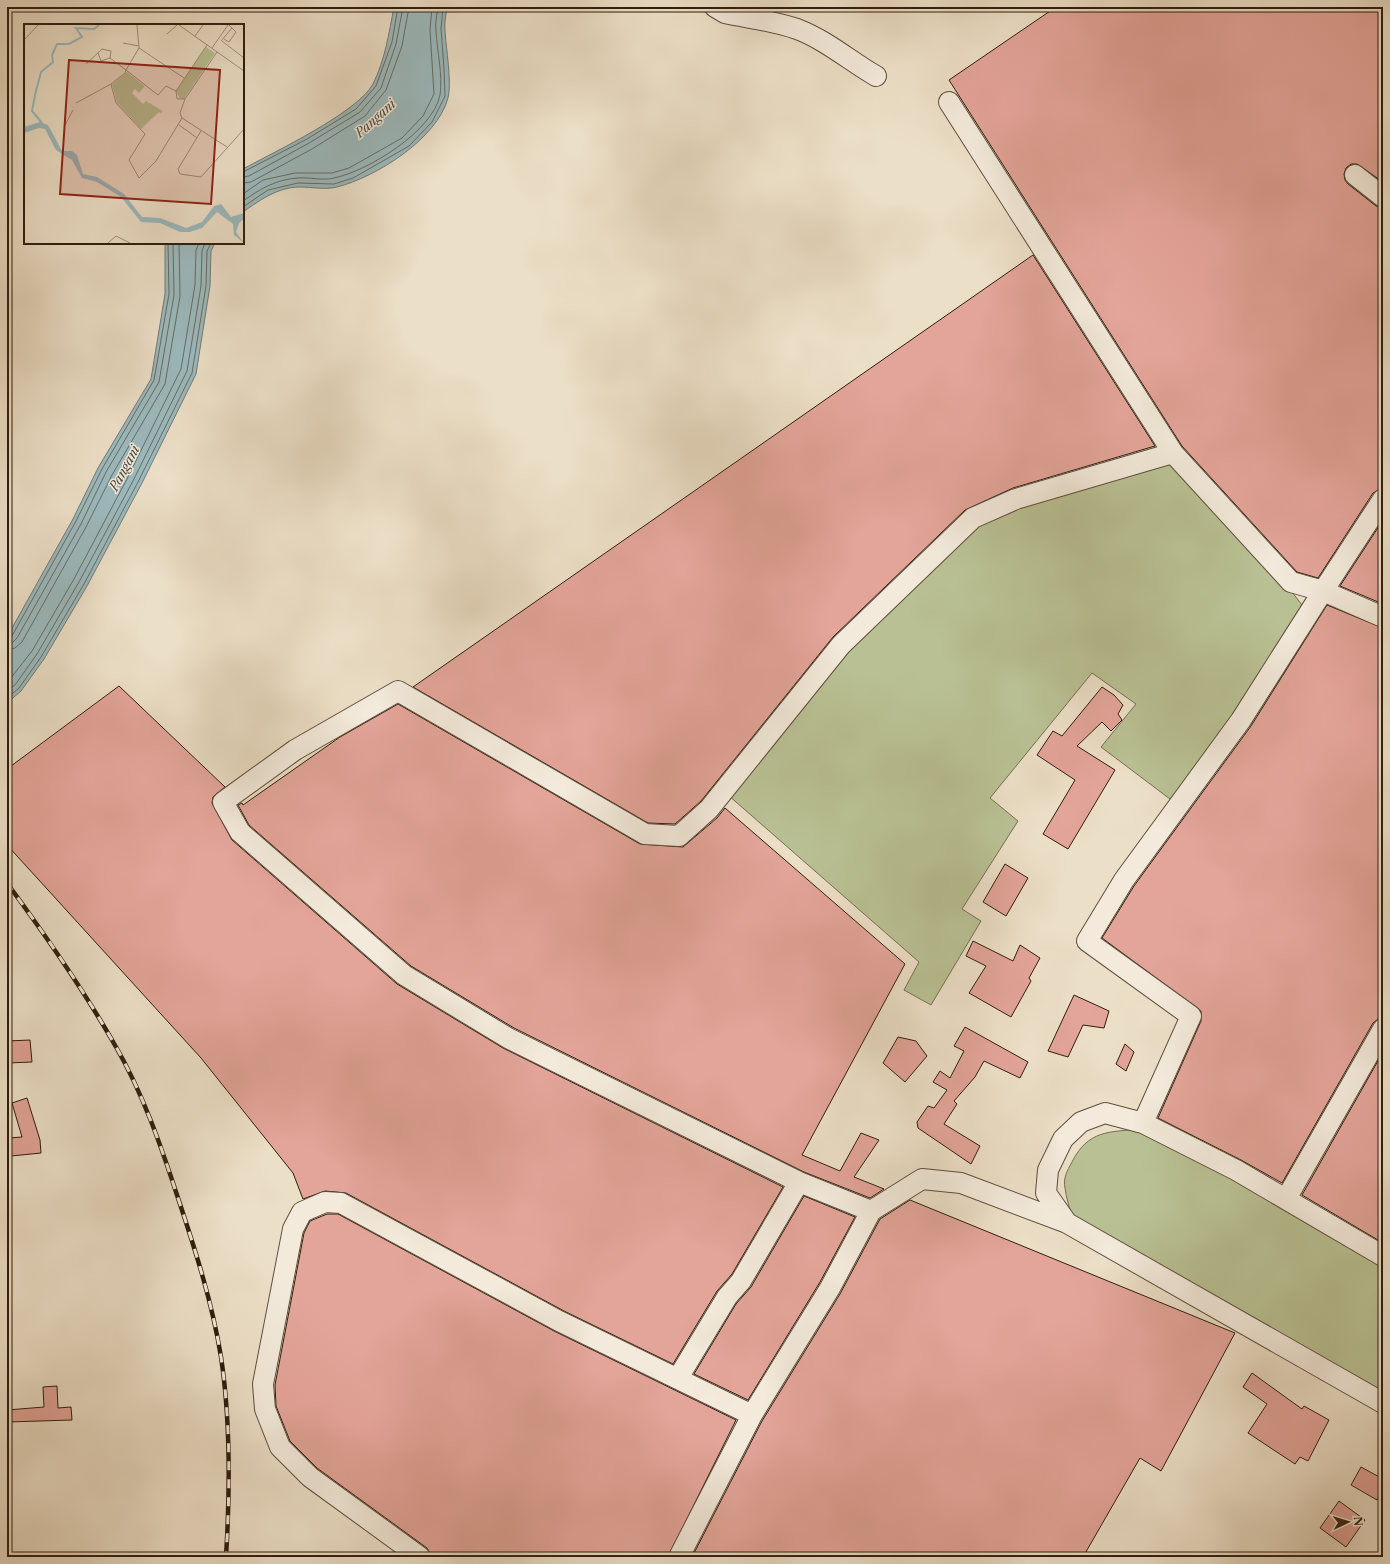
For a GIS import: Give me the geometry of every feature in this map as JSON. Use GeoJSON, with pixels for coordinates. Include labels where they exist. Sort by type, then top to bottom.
{"type":"FeatureCollection","features":[{"type":"Feature","properties":{"kind":"street"},"geometry":{"type":"LineString","coordinates":[[715,7],[725,13],[797,29],[834,48],[876,76]]}},
{"type":"Feature","properties":{"kind":"street"},"geometry":{"type":"LineString","coordinates":[[949,102],[1173,453],[1291,582],[1322,591],[1383,617]]}},
{"type":"Feature","properties":{"kind":"street"},"geometry":{"type":"LineString","coordinates":[[1355,175],[1383,197]]}},
{"type":"Feature","properties":{"kind":"street"},"geometry":{"type":"LineString","coordinates":[[871,1212],[799,1182],[508,1038],[404,975],[240,832],[223,802],[295,750],[398,691],[645,834],[679,836],[709,809],[841,645],[973,518],[1016,500],[1173,453]]}},
{"type":"Feature","properties":{"kind":"street"},"geometry":{"type":"LineString","coordinates":[[1143,1123],[1191,1016],[1087,941],[1124,880],[1240,720],[1322,591],[1383,499]]}},
{"type":"Feature","properties":{"kind":"street"},"geometry":{"type":"LineString","coordinates":[[1286,1199],[1383,1028]]}},
{"type":"Feature","properties":{"kind":"street"},"geometry":{"type":"LineString","coordinates":[[1067,1223],[1046,1193],[1048,1170],[1063,1139],[1081,1122],[1105,1113],[1143,1123],[1236,1170],[1383,1256]]}},
{"type":"Feature","properties":{"kind":"street"},"geometry":{"type":"LineString","coordinates":[[679,1557],[752,1415],[830,1288],[871,1212],[922,1179],[961,1183],[1067,1223],[1383,1403]]}},
{"type":"Feature","properties":{"kind":"street"},"geometry":{"type":"LineString","coordinates":[[678,1378],[727,1297],[741,1282],[799,1182]]}},
{"type":"Feature","properties":{"kind":"street"},"geometry":{"type":"LineString","coordinates":[[420,1557],[310,1477],[280,1447],[265,1409],[263,1384],[293,1229],[302,1212],[325,1202],[341,1202],[559,1321],[752,1415]]}},
{"type":"Feature","properties":{"kind":"green space"},"geometry":{"type":"Polygon","coordinates":[[[1173,462],[1288,587],[1306,610],[1174,802],[1101,747],[1136,704],[1092,673],[990,798],[1018,821],[962,909],[981,921],[931,1005],[904,990],[919,962],[728,795],[846,649],[977,523],[1018,505],[1173,462]]]}},
{"type":"Feature","properties":{"kind":"green space"},"geometry":{"type":"Polygon","coordinates":[[[1141,1129],[1233,1176],[1383,1264],[1383,1395],[1072,1218],[1066,1196],[1065,1178],[1078,1152],[1092,1138],[1100,1135],[1109,1132],[1141,1129]]]}},
{"type":"Feature","properties":{"kind":"water","name":"Pangani"},"geometry":{"type":"Polygon","coordinates":[[[394,7],[447,7],[445,28],[449,92],[442,113],[432,128],[403,154],[369,175],[353,182],[332,188],[300,187],[284,189],[270,195],[244,211],[244,168],[314,131],[350,107],[364,95],[373,84],[377,75],[384,56],[394,7]]]}},
{"type":"Feature","properties":{"kind":"water","name":"Pangani"},"geometry":{"type":"Polygon","coordinates":[[[165,244],[214,244],[211,251],[210,286],[196,374],[142,483],[87,586],[44,659],[21,691],[7,703],[7,637],[73,519],[98,468],[151,379],[165,294],[165,244]]]}},
{"type":"Feature","properties":{"kind":"building"},"geometry":{"type":"Polygon","coordinates":[[[1056,7],[1383,7],[1383,182],[1357,164],[1351,164],[1346,168],[1344,174],[1345,180],[1348,184],[1376,206],[1383,208],[1383,488],[1373,493],[1318,578],[1297,572],[1182,446],[949,80],[1056,7]]]}},
{"type":"Feature","properties":{"kind":"building"},"geometry":{"type":"Polygon","coordinates":[[[1033,255],[1155,446],[1013,488],[965,510],[833,637],[701,801],[675,824],[648,823],[413,687],[1033,255]]]}},
{"type":"Feature","properties":{"kind":"building"},"geometry":{"type":"Polygon","coordinates":[[[1383,520],[1383,604],[1340,586],[1383,520]]]}},
{"type":"Feature","properties":{"kind":"building"},"geometry":{"type":"Polygon","coordinates":[[[1327,605],[1383,628],[1383,1018],[1378,1019],[1373,1023],[1282,1183],[1241,1160],[1158,1118],[1201,1021],[1201,1011],[1102,938],[1134,886],[1251,726],[1327,605]]]}},
{"type":"Feature","properties":{"kind":"building"},"geometry":{"type":"Polygon","coordinates":[[[119,686],[225,787],[213,797],[212,803],[232,840],[397,984],[503,1048],[783,1187],[732,1274],[717,1291],[673,1364],[564,1311],[346,1193],[325,1191],[303,1199],[293,1173],[201,1058],[7,845],[7,769],[119,686]]]}},
{"type":"Feature","properties":{"kind":"building"},"geometry":{"type":"Polygon","coordinates":[[[1102,687],[1114,695],[1123,705],[1118,714],[1122,720],[1111,731],[1102,722],[1077,746],[1115,770],[1068,849],[1043,834],[1075,780],[1037,755],[1053,731],[1062,736],[1102,687]]]}},
{"type":"Feature","properties":{"kind":"building"},"geometry":{"type":"Polygon","coordinates":[[[398,704],[640,844],[683,847],[717,818],[725,808],[905,964],[802,1155],[840,1171],[861,1133],[879,1140],[854,1177],[884,1189],[870,1198],[804,1172],[514,1028],[411,966],[249,825],[238,805],[242,803],[243,805],[340,737],[398,704]]]}},
{"type":"Feature","properties":{"kind":"building"},"geometry":{"type":"Polygon","coordinates":[[[1005,864],[1028,878],[1006,916],[983,902],[1005,864]]]}},
{"type":"Feature","properties":{"kind":"building"},"geometry":{"type":"Polygon","coordinates":[[[973,941],[1013,961],[1020,945],[1040,958],[1029,978],[1031,981],[1011,1017],[969,993],[986,966],[966,956],[973,941]]]}},
{"type":"Feature","properties":{"kind":"building"},"geometry":{"type":"Polygon","coordinates":[[[1074,995],[1109,1011],[1104,1028],[1083,1025],[1068,1057],[1048,1051],[1074,995]]]}},
{"type":"Feature","properties":{"kind":"building"},"geometry":{"type":"Polygon","coordinates":[[[965,1027],[1028,1062],[1020,1078],[984,1061],[975,1077],[954,1101],[957,1104],[944,1124],[980,1146],[971,1164],[918,1128],[917,1122],[928,1106],[934,1108],[947,1090],[933,1082],[940,1071],[950,1078],[964,1051],[954,1046],[965,1027]]]}},
{"type":"Feature","properties":{"kind":"building"},"geometry":{"type":"Polygon","coordinates":[[[898,1037],[916,1041],[927,1056],[905,1082],[883,1063],[898,1037]]]}},
{"type":"Feature","properties":{"kind":"building"},"geometry":{"type":"Polygon","coordinates":[[[30,1040],[32,1062],[7,1063],[7,1041],[30,1040]]]}},
{"type":"Feature","properties":{"kind":"building"},"geometry":{"type":"Polygon","coordinates":[[[1125,1044],[1134,1052],[1126,1071],[1116,1064],[1125,1044]]]}},
{"type":"Feature","properties":{"kind":"building"},"geometry":{"type":"Polygon","coordinates":[[[1383,1052],[1383,1243],[1302,1195],[1383,1052]]]}},
{"type":"Feature","properties":{"kind":"building"},"geometry":{"type":"Polygon","coordinates":[[[27,1098],[40,1140],[41,1153],[11,1156],[9,1138],[22,1137],[12,1103],[27,1098]]]}},
{"type":"Feature","properties":{"kind":"building"},"geometry":{"type":"Polygon","coordinates":[[[804,1196],[855,1217],[820,1282],[748,1400],[694,1374],[736,1304],[751,1287],[804,1196]]]}},
{"type":"Feature","properties":{"kind":"building"},"geometry":{"type":"Polygon","coordinates":[[[910,1200],[1235,1333],[1161,1471],[1140,1458],[1083,1557],[692,1557],[762,1421],[840,1294],[880,1219],[910,1200]]]}},
{"type":"Feature","properties":{"kind":"building"},"geometry":{"type":"Polygon","coordinates":[[[327,1214],[338,1214],[554,1331],[736,1420],[668,1557],[431,1557],[427,1548],[317,1468],[290,1441],[276,1406],[275,1385],[304,1233],[310,1221],[327,1214]]]}},
{"type":"Feature","properties":{"kind":"building"},"geometry":{"type":"Polygon","coordinates":[[[1252,1373],[1302,1409],[1304,1406],[1329,1420],[1308,1461],[1300,1457],[1295,1464],[1248,1433],[1267,1404],[1243,1387],[1252,1373]]]}},
{"type":"Feature","properties":{"kind":"building"},"geometry":{"type":"Polygon","coordinates":[[[57,1386],[58,1408],[71,1407],[72,1420],[8,1422],[7,1410],[44,1407],[43,1387],[57,1386]]]}},
{"type":"Feature","properties":{"kind":"building"},"geometry":{"type":"Polygon","coordinates":[[[1361,1467],[1383,1479],[1383,1488],[1377,1500],[1351,1485],[1361,1467]]]}},
{"type":"Feature","properties":{"kind":"building"},"geometry":{"type":"Polygon","coordinates":[[[1339,1501],[1365,1520],[1346,1547],[1320,1528],[1339,1501]]]}},
{"type":"Feature","properties":{"kind":"railway"},"geometry":{"type":"LineString","coordinates":[[7,883],[78,984],[104,1026],[134,1082],[157,1136],[170,1174],[202,1274],[213,1315],[221,1357],[227,1407],[229,1457],[226,1557]]}}]}
